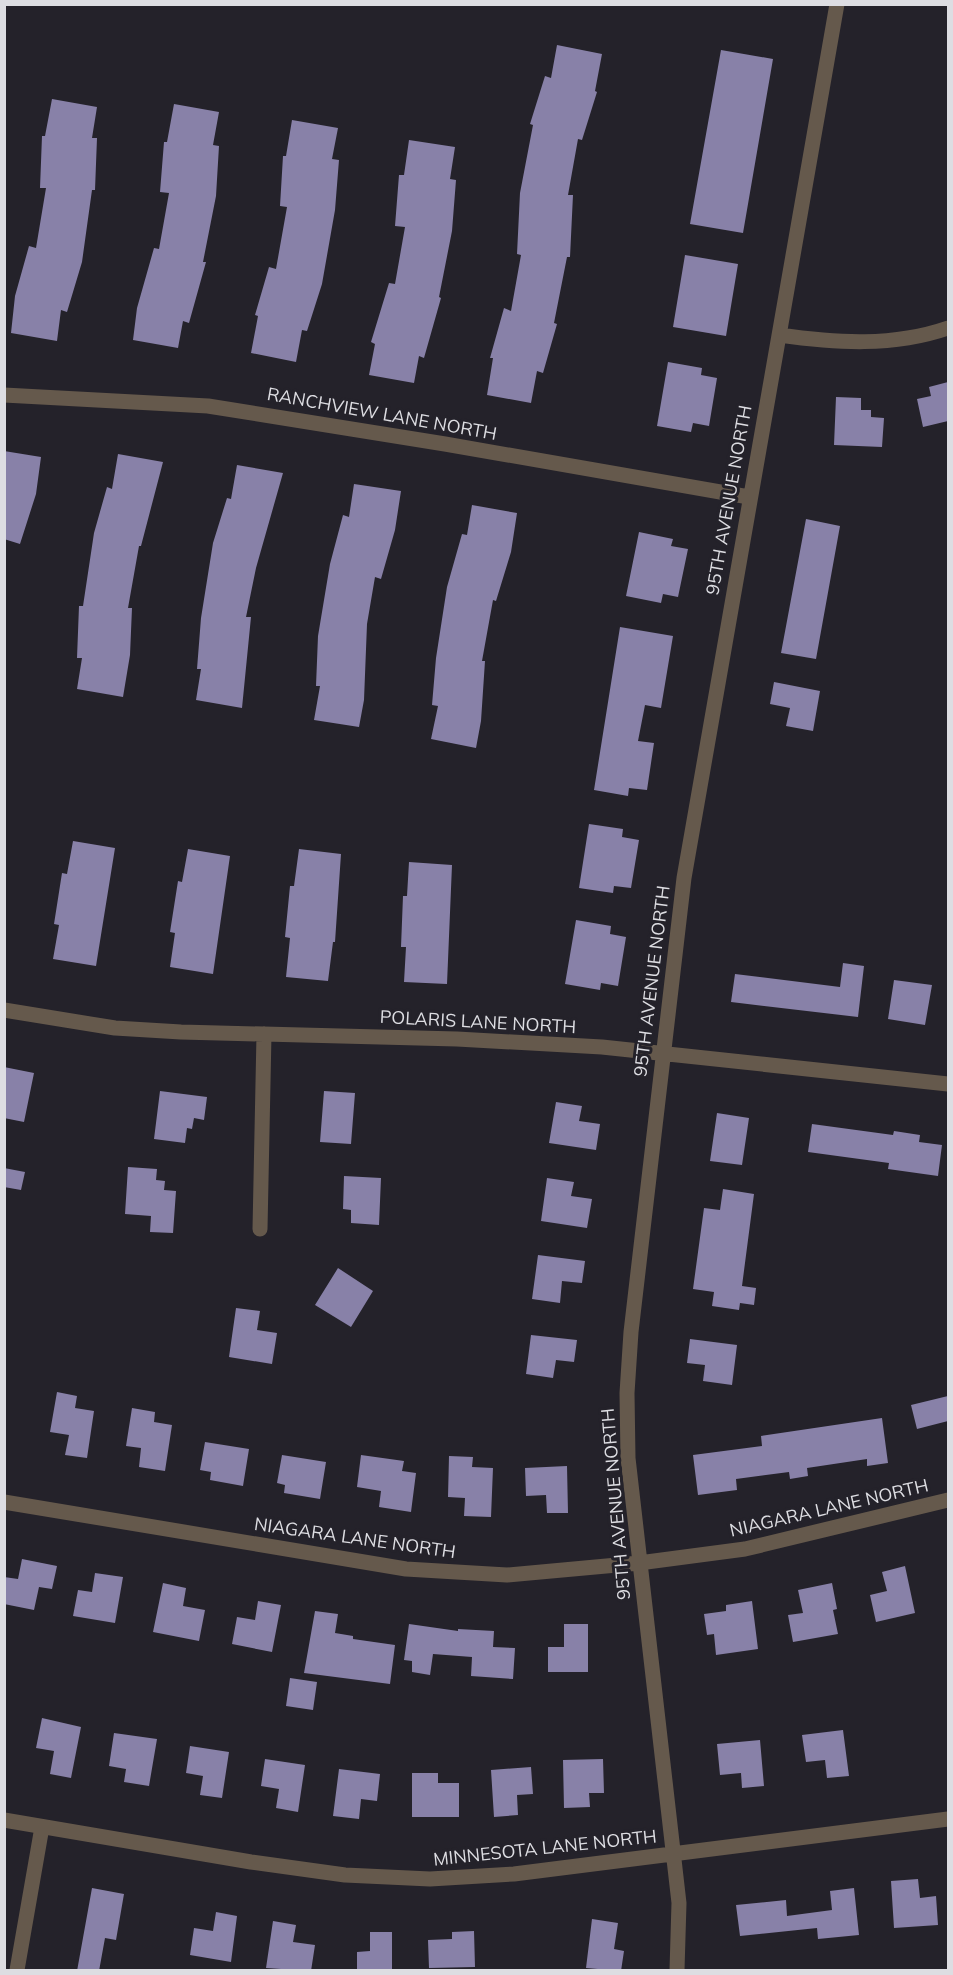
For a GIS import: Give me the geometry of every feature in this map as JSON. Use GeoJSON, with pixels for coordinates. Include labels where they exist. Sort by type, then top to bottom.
{"type":"FeatureCollection","features":[{"type":"Feature","properties":{"kind":"street","name":"95TH AVENUE NORTH"},"geometry":{"type":"LineString","coordinates":[[677,1971],[680,1932],[674,1854],[628,1458],[627,1393],[631,1332],[684,878],[837,4]]}},
{"type":"Feature","properties":{"kind":"street"},"geometry":{"type":"LineString","coordinates":[[779,335],[863,343],[897,340],[948,328]]}},
{"type":"Feature","properties":{"kind":"street","name":"RANCHVIEW LANE NORTH"},"geometry":{"type":"LineString","coordinates":[[4,395],[208,406],[423,440],[749,497]]}},
{"type":"Feature","properties":{"kind":"street","name":"POLARIS LANE NORTH"},"geometry":{"type":"LineString","coordinates":[[4,1010],[115,1028],[527,1041],[663,1053],[948,1084]]}},
{"type":"Feature","properties":{"kind":"street"},"geometry":{"type":"LineString","coordinates":[[260,1229],[264,1034]]}},
{"type":"Feature","properties":{"kind":"street","name":"NIAGARA LANE NORTH"},"geometry":{"type":"LineString","coordinates":[[4,1502],[406,1569],[507,1575],[639,1563],[745,1549],[948,1500]]}},
{"type":"Feature","properties":{"kind":"street","name":"MINNESOTA LANE NORTH"},"geometry":{"type":"LineString","coordinates":[[4,1820],[250,1862],[345,1875],[430,1879],[514,1874],[948,1819]]}},
{"type":"Feature","properties":{"kind":"street"},"geometry":{"type":"LineString","coordinates":[[17,1971],[42,1827]]}},
{"type":"Feature","properties":{"kind":"building"},"geometry":{"type":"Polygon","coordinates":[[[557,45],[602,54],[595,91],[597,92],[582,140],[578,139],[568,195],[573,195],[570,257],[567,257],[554,323],[557,324],[543,373],[537,371],[531,403],[487,395],[493,358],[490,358],[504,308],[511,311],[521,255],[517,254],[520,193],[533,125],[530,124],[545,76],[551,78],[557,45]]]}},
{"type":"Feature","properties":{"kind":"building"},"geometry":{"type":"Polygon","coordinates":[[[721,50],[773,59],[743,233],[690,224],[721,50]]]}},
{"type":"Feature","properties":{"kind":"building"},"geometry":{"type":"Polygon","coordinates":[[[52,99],[97,107],[92,138],[97,138],[95,190],[92,190],[82,262],[67,312],[61,310],[57,341],[11,333],[15,296],[29,246],[36,248],[46,188],[40,188],[42,136],[45,136],[52,99]]]}},
{"type":"Feature","properties":{"kind":"building"},"geometry":{"type":"Polygon","coordinates":[[[174,104],[219,112],[213,145],[219,146],[216,196],[203,262],[206,262],[189,323],[183,321],[178,348],[133,340],[137,308],[154,248],[159,249],[169,193],[160,192],[164,142],[167,142],[174,104]]]}},
{"type":"Feature","properties":{"kind":"building"},"geometry":{"type":"Polygon","coordinates":[[[292,120],[338,128],[332,159],[339,160],[335,210],[322,284],[307,331],[302,330],[296,362],[251,353],[258,316],[255,315],[269,267],[276,269],[287,207],[280,206],[283,156],[286,156],[292,120]]]}},
{"type":"Feature","properties":{"kind":"building"},"geometry":{"type":"Polygon","coordinates":[[[409,140],[455,147],[450,179],[456,180],[452,231],[439,297],[441,298],[424,358],[419,356],[414,383],[369,375],[375,344],[371,342],[389,283],[395,284],[405,227],[395,226],[399,175],[404,175],[409,140]]]}},
{"type":"Feature","properties":{"kind":"building"},"geometry":{"type":"Polygon","coordinates":[[[685,255],[738,264],[726,336],[673,327],[685,255]]]}},
{"type":"Feature","properties":{"kind":"building"},"geometry":{"type":"Polygon","coordinates":[[[668,362],[702,368],[701,375],[717,378],[709,426],[693,423],[691,432],[657,426],[668,362]]]}},
{"type":"Feature","properties":{"kind":"building"},"geometry":{"type":"Polygon","coordinates":[[[948,382],[948,421],[923,427],[917,399],[931,396],[929,387],[948,382]]]}},
{"type":"Feature","properties":{"kind":"building"},"geometry":{"type":"Polygon","coordinates":[[[836,397],[861,398],[861,410],[871,410],[871,417],[884,418],[882,447],[834,445],[836,397]]]}},
{"type":"Feature","properties":{"kind":"building"},"geometry":{"type":"Polygon","coordinates":[[[4,451],[41,457],[36,494],[20,544],[4,539],[4,451]]]}},
{"type":"Feature","properties":{"kind":"building"},"geometry":{"type":"Polygon","coordinates":[[[118,454],[163,462],[141,546],[139,546],[128,608],[132,608],[130,655],[123,697],[77,689],[82,658],[77,658],[79,606],[83,606],[94,533],[107,487],[112,489],[118,454]]]}},
{"type":"Feature","properties":{"kind":"building"},"geometry":{"type":"Polygon","coordinates":[[[237,465],[283,473],[256,568],[246,617],[251,617],[242,708],[196,700],[201,669],[197,669],[201,618],[213,543],[227,498],[231,499],[237,465]]]}},
{"type":"Feature","properties":{"kind":"building"},"geometry":{"type":"Polygon","coordinates":[[[354,484],[401,491],[395,530],[381,579],[375,577],[367,624],[364,700],[359,727],[314,720],[320,686],[316,686],[318,636],[330,564],[343,515],[349,517],[354,484]]]}},
{"type":"Feature","properties":{"kind":"building"},"geometry":{"type":"Polygon","coordinates":[[[472,505],[517,513],[511,552],[496,601],[493,600],[482,661],[485,661],[481,721],[476,748],[431,739],[438,706],[432,705],[436,658],[447,587],[462,534],[467,535],[472,505]]]}},
{"type":"Feature","properties":{"kind":"building"},"geometry":{"type":"Polygon","coordinates":[[[806,519],[840,526],[816,659],[781,653],[806,519]]]}},
{"type":"Feature","properties":{"kind":"building"},"geometry":{"type":"Polygon","coordinates":[[[639,532],[673,539],[671,546],[688,549],[678,597],[663,594],[661,603],[626,596],[639,532]]]}},
{"type":"Feature","properties":{"kind":"building"},"geometry":{"type":"Polygon","coordinates":[[[620,627],[673,636],[661,708],[645,705],[638,741],[654,743],[647,790],[629,788],[628,796],[594,790],[620,627]]]}},
{"type":"Feature","properties":{"kind":"building"},"geometry":{"type":"Polygon","coordinates":[[[774,682],[820,691],[813,731],[786,726],[790,708],[770,704],[774,682]]]}},
{"type":"Feature","properties":{"kind":"building"},"geometry":{"type":"Polygon","coordinates":[[[589,824],[623,829],[622,837],[639,840],[631,888],[614,886],[613,893],[579,888],[589,824]]]}},
{"type":"Feature","properties":{"kind":"building"},"geometry":{"type":"Polygon","coordinates":[[[73,841],[115,848],[96,966],[53,959],[59,925],[54,924],[62,873],[67,874],[73,841]]]}},
{"type":"Feature","properties":{"kind":"building"},"geometry":{"type":"Polygon","coordinates":[[[188,849],[230,856],[213,974],[170,967],[175,933],[170,932],[178,881],[182,882],[188,849]]]}},
{"type":"Feature","properties":{"kind":"building"},"geometry":{"type":"Polygon","coordinates":[[[299,849],[341,854],[335,942],[333,942],[328,981],[286,977],[290,938],[285,937],[290,886],[294,886],[299,849]]]}},
{"type":"Feature","properties":{"kind":"building"},"geometry":{"type":"Polygon","coordinates":[[[409,862],[452,865],[447,984],[404,982],[406,947],[401,947],[403,896],[407,896],[409,862]]]}},
{"type":"Feature","properties":{"kind":"building"},"geometry":{"type":"Polygon","coordinates":[[[576,920],[611,926],[610,934],[626,937],[618,986],[601,983],[600,990],[565,984],[576,920]]]}},
{"type":"Feature","properties":{"kind":"building"},"geometry":{"type":"Polygon","coordinates":[[[843,963],[864,966],[858,1017],[731,1002],[735,974],[840,987],[843,963]]]}},
{"type":"Feature","properties":{"kind":"building"},"geometry":{"type":"Polygon","coordinates":[[[894,980],[932,985],[925,1025],[888,1019],[894,980]]]}},
{"type":"Feature","properties":{"kind":"building"},"geometry":{"type":"Polygon","coordinates":[[[4,1067],[34,1073],[24,1122],[4,1118],[4,1067]]]}},
{"type":"Feature","properties":{"kind":"building"},"geometry":{"type":"Polygon","coordinates":[[[160,1091],[207,1097],[204,1120],[194,1118],[192,1129],[187,1128],[185,1143],[154,1139],[160,1091]]]}},
{"type":"Feature","properties":{"kind":"building"},"geometry":{"type":"Polygon","coordinates":[[[324,1091],[355,1093],[351,1144],[320,1142],[324,1091]]]}},
{"type":"Feature","properties":{"kind":"building"},"geometry":{"type":"Polygon","coordinates":[[[556,1102],[582,1106],[579,1121],[600,1124],[596,1150],[549,1143],[556,1102]]]}},
{"type":"Feature","properties":{"kind":"building"},"geometry":{"type":"Polygon","coordinates":[[[717,1113],[749,1118],[742,1165],[710,1161],[717,1113]]]}},
{"type":"Feature","properties":{"kind":"building"},"geometry":{"type":"Polygon","coordinates":[[[812,1124],[893,1135],[894,1131],[920,1135],[919,1142],[942,1145],[938,1176],[888,1169],[889,1163],[808,1152],[812,1124]]]}},
{"type":"Feature","properties":{"kind":"building"},"geometry":{"type":"Polygon","coordinates":[[[128,1167],[157,1169],[156,1180],[165,1181],[164,1190],[176,1191],[173,1233],[150,1232],[151,1216],[125,1214],[128,1167]]]}},
{"type":"Feature","properties":{"kind":"building"},"geometry":{"type":"Polygon","coordinates":[[[4,1168],[25,1172],[21,1190],[4,1187],[4,1168]]]}},
{"type":"Feature","properties":{"kind":"building"},"geometry":{"type":"Polygon","coordinates":[[[344,1176],[381,1178],[379,1225],[351,1223],[351,1210],[343,1209],[344,1176]]]}},
{"type":"Feature","properties":{"kind":"building"},"geometry":{"type":"Polygon","coordinates":[[[547,1178],[574,1182],[571,1196],[592,1199],[587,1228],[541,1221],[547,1178]]]}},
{"type":"Feature","properties":{"kind":"building"},"geometry":{"type":"Polygon","coordinates":[[[723,1189],[754,1194],[742,1286],[756,1288],[754,1305],[740,1303],[739,1310],[712,1306],[714,1292],[693,1289],[704,1208],[720,1210],[723,1189]]]}},
{"type":"Feature","properties":{"kind":"building"},"geometry":{"type":"Polygon","coordinates":[[[538,1255],[585,1261],[582,1283],[562,1281],[560,1303],[532,1299],[538,1255]]]}},
{"type":"Feature","properties":{"kind":"building"},"geometry":{"type":"Polygon","coordinates":[[[338,1268],[373,1291],[351,1327],[315,1305],[338,1268]]]}},
{"type":"Feature","properties":{"kind":"building"},"geometry":{"type":"Polygon","coordinates":[[[236,1308],[260,1311],[257,1330],[277,1333],[272,1364],[229,1357],[236,1308]]]}},
{"type":"Feature","properties":{"kind":"building"},"geometry":{"type":"Polygon","coordinates":[[[531,1335],[577,1340],[574,1362],[556,1360],[553,1378],[526,1374],[531,1335]]]}},
{"type":"Feature","properties":{"kind":"building"},"geometry":{"type":"Polygon","coordinates":[[[690,1339],[737,1345],[732,1385],[703,1381],[705,1365],[687,1363],[690,1339]]]}},
{"type":"Feature","properties":{"kind":"building"},"geometry":{"type":"Polygon","coordinates":[[[57,1392],[77,1396],[75,1408],[94,1411],[87,1458],[65,1455],[69,1435],[50,1432],[57,1392]]]}},
{"type":"Feature","properties":{"kind":"building"},"geometry":{"type":"Polygon","coordinates":[[[948,1396],[948,1421],[917,1429],[911,1405],[948,1396]]]}},
{"type":"Feature","properties":{"kind":"building"},"geometry":{"type":"Polygon","coordinates":[[[132,1408],[155,1412],[154,1422],[172,1425],[165,1471],[139,1467],[141,1448],[126,1446],[132,1408]]]}},
{"type":"Feature","properties":{"kind":"building"},"geometry":{"type":"Polygon","coordinates":[[[882,1418],[888,1463],[867,1466],[867,1459],[807,1468],[808,1476],[790,1479],[789,1472],[736,1479],[737,1490],[698,1495],[693,1455],[762,1446],[761,1436],[882,1418]]]}},
{"type":"Feature","properties":{"kind":"building"},"geometry":{"type":"Polygon","coordinates":[[[205,1442],[249,1449],[243,1486],[210,1480],[211,1472],[200,1470],[205,1442]]]}},
{"type":"Feature","properties":{"kind":"building"},"geometry":{"type":"Polygon","coordinates":[[[282,1455],[326,1462],[320,1499],[284,1493],[285,1485],[277,1483],[282,1455]]]}},
{"type":"Feature","properties":{"kind":"building"},"geometry":{"type":"Polygon","coordinates":[[[361,1455],[404,1461],[402,1471],[416,1473],[411,1512],[379,1507],[381,1491],[357,1487],[361,1455]]]}},
{"type":"Feature","properties":{"kind":"building"},"geometry":{"type":"Polygon","coordinates":[[[449,1456],[473,1457],[472,1467],[493,1468],[491,1517],[464,1516],[465,1498],[448,1497],[449,1456]]]}},
{"type":"Feature","properties":{"kind":"building"},"geometry":{"type":"Polygon","coordinates":[[[567,1466],[568,1513],[547,1513],[546,1495],[526,1496],[525,1468],[567,1466]]]}},
{"type":"Feature","properties":{"kind":"building"},"geometry":{"type":"Polygon","coordinates":[[[22,1559],[57,1566],[52,1589],[39,1587],[34,1610],[4,1604],[4,1577],[18,1579],[22,1559]]]}},
{"type":"Feature","properties":{"kind":"building"},"geometry":{"type":"Polygon","coordinates":[[[905,1566],[915,1613],[876,1622],[870,1595],[887,1591],[882,1572],[905,1566]]]}},
{"type":"Feature","properties":{"kind":"building"},"geometry":{"type":"Polygon","coordinates":[[[95,1573],[123,1577],[115,1623],[73,1616],[78,1590],[92,1592],[95,1573]]]}},
{"type":"Feature","properties":{"kind":"building"},"geometry":{"type":"Polygon","coordinates":[[[163,1583],[186,1588],[183,1606],[205,1610],[199,1641],[153,1632],[163,1583]]]}},
{"type":"Feature","properties":{"kind":"building"},"geometry":{"type":"Polygon","coordinates":[[[832,1583],[837,1609],[833,1610],[838,1634],[793,1642],[788,1615],[803,1613],[798,1590],[832,1583]]]}},
{"type":"Feature","properties":{"kind":"building"},"geometry":{"type":"Polygon","coordinates":[[[258,1601],[281,1605],[272,1652],[232,1644],[237,1617],[255,1620],[258,1601]]]}},
{"type":"Feature","properties":{"kind":"building"},"geometry":{"type":"Polygon","coordinates":[[[752,1601],[758,1649],[716,1655],[714,1634],[707,1635],[704,1614],[726,1611],[726,1605],[752,1601]]]}},
{"type":"Feature","properties":{"kind":"building"},"geometry":{"type":"Polygon","coordinates":[[[315,1611],[338,1614],[335,1633],[353,1636],[353,1639],[395,1645],[390,1684],[304,1673],[315,1611]]]}},
{"type":"Feature","properties":{"kind":"building"},"geometry":{"type":"Polygon","coordinates":[[[409,1624],[458,1631],[458,1629],[494,1631],[493,1647],[515,1648],[513,1679],[471,1676],[472,1657],[433,1654],[430,1675],[412,1672],[412,1661],[404,1660],[409,1624]]]}},
{"type":"Feature","properties":{"kind":"building"},"geometry":{"type":"Polygon","coordinates":[[[564,1624],[588,1624],[588,1672],[548,1672],[548,1647],[564,1647],[564,1624]]]}},
{"type":"Feature","properties":{"kind":"building"},"geometry":{"type":"Polygon","coordinates":[[[290,1678],[317,1682],[313,1710],[286,1706],[290,1678]]]}},
{"type":"Feature","properties":{"kind":"building"},"geometry":{"type":"Polygon","coordinates":[[[42,1718],[81,1727],[71,1778],[50,1774],[54,1751],[36,1748],[42,1718]]]}},
{"type":"Feature","properties":{"kind":"building"},"geometry":{"type":"Polygon","coordinates":[[[843,1730],[849,1776],[827,1778],[825,1760],[806,1762],[802,1735],[843,1730]]]}},
{"type":"Feature","properties":{"kind":"building"},"geometry":{"type":"Polygon","coordinates":[[[114,1733],[157,1739],[149,1786],[124,1782],[126,1769],[109,1766],[114,1733]]]}},
{"type":"Feature","properties":{"kind":"building"},"geometry":{"type":"Polygon","coordinates":[[[760,1740],[764,1786],[742,1788],[741,1773],[720,1775],[717,1744],[760,1740]]]}},
{"type":"Feature","properties":{"kind":"building"},"geometry":{"type":"Polygon","coordinates":[[[190,1746],[229,1752],[222,1798],[200,1795],[203,1776],[186,1773],[190,1746]]]}},
{"type":"Feature","properties":{"kind":"building"},"geometry":{"type":"Polygon","coordinates":[[[265,1759],[305,1765],[298,1812],[276,1808],[279,1789],[261,1786],[265,1759]]]}},
{"type":"Feature","properties":{"kind":"building"},"geometry":{"type":"Polygon","coordinates":[[[603,1759],[604,1793],[589,1793],[590,1807],[564,1808],[563,1760],[603,1759]]]}},
{"type":"Feature","properties":{"kind":"building"},"geometry":{"type":"Polygon","coordinates":[[[531,1767],[533,1794],[517,1795],[518,1815],[494,1817],[491,1770],[531,1767]]]}},
{"type":"Feature","properties":{"kind":"building"},"geometry":{"type":"Polygon","coordinates":[[[339,1769],[380,1774],[377,1801],[361,1799],[359,1819],[333,1816],[339,1769]]]}},
{"type":"Feature","properties":{"kind":"building"},"geometry":{"type":"Polygon","coordinates":[[[412,1773],[438,1773],[438,1783],[459,1783],[459,1817],[412,1817],[412,1773]]]}},
{"type":"Feature","properties":{"kind":"building"},"geometry":{"type":"Polygon","coordinates":[[[918,1879],[920,1898],[936,1896],[938,1925],[894,1928],[891,1881],[918,1879]]]}},
{"type":"Feature","properties":{"kind":"building"},"geometry":{"type":"Polygon","coordinates":[[[92,1888],[124,1894],[116,1940],[105,1938],[99,1971],[77,1971],[92,1888]]]}},
{"type":"Feature","properties":{"kind":"building"},"geometry":{"type":"Polygon","coordinates":[[[854,1888],[859,1935],[818,1939],[817,1928],[740,1936],[736,1905],[786,1900],[787,1916],[832,1910],[830,1891],[854,1888]]]}},
{"type":"Feature","properties":{"kind":"building"},"geometry":{"type":"Polygon","coordinates":[[[216,1912],[237,1916],[231,1962],[190,1955],[194,1928],[213,1931],[216,1912]]]}},
{"type":"Feature","properties":{"kind":"building"},"geometry":{"type":"Polygon","coordinates":[[[592,1919],[618,1923],[614,1949],[624,1951],[621,1971],[586,1968],[592,1919]]]}},
{"type":"Feature","properties":{"kind":"building"},"geometry":{"type":"Polygon","coordinates":[[[273,1921],[296,1925],[293,1942],[315,1945],[311,1971],[266,1968],[273,1921]]]}},
{"type":"Feature","properties":{"kind":"building"},"geometry":{"type":"Polygon","coordinates":[[[474,1931],[475,1967],[429,1968],[428,1940],[452,1939],[452,1932],[474,1931]]]}},
{"type":"Feature","properties":{"kind":"building"},"geometry":{"type":"Polygon","coordinates":[[[370,1932],[392,1932],[392,1971],[357,1971],[357,1952],[370,1951],[370,1932]]]}}]}
